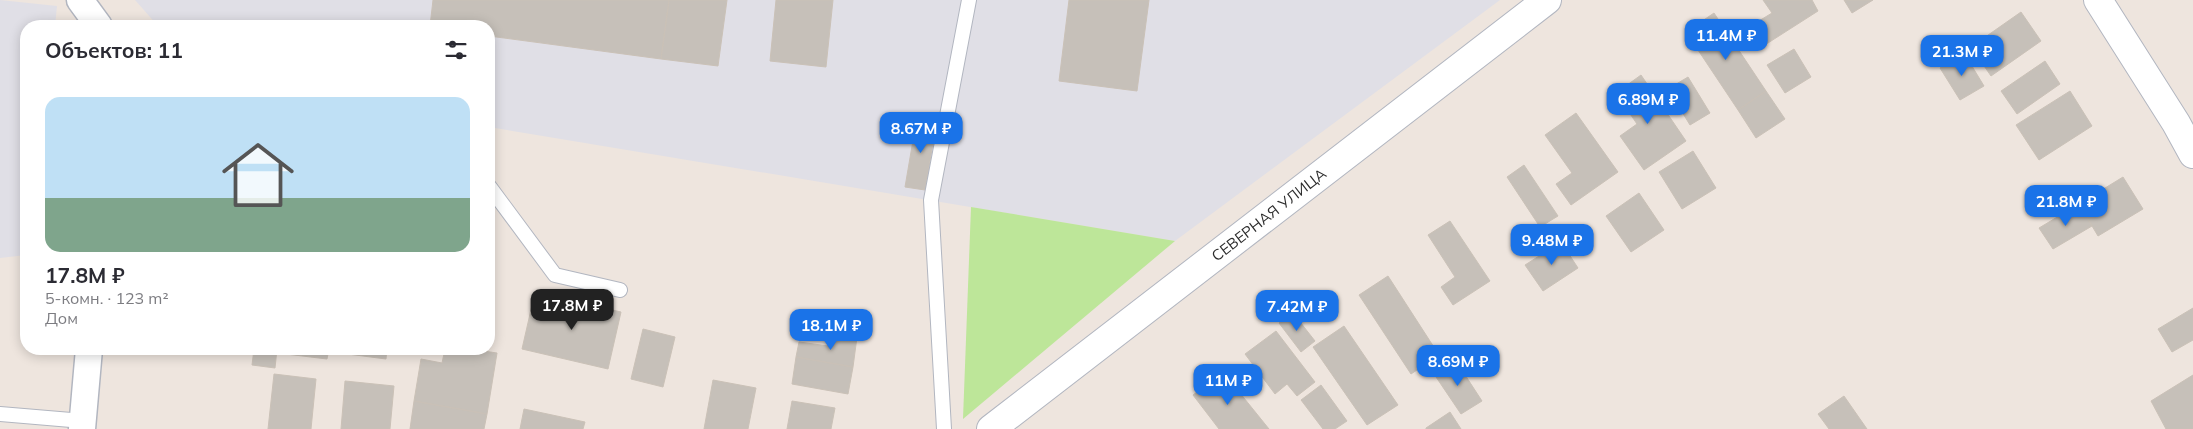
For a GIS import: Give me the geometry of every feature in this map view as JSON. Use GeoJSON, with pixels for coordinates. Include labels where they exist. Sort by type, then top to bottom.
{"type":"FeatureCollection","features":[{"type":"Feature","properties":{"kind":"street"},"geometry":{"type":"LineString","coordinates":[[80,0],[95,20]]}},
{"type":"Feature","properties":{"kind":"street","name":"СЕВЕРНАЯ УЛИЦА"},"geometry":{"type":"LineString","coordinates":[[990,429],[1547,0]]}},
{"type":"Feature","properties":{"kind":"street"},"geometry":{"type":"LineString","coordinates":[[2098,0],[2176,123],[2193,154]]}},
{"type":"Feature","properties":{"kind":"street"},"geometry":{"type":"LineString","coordinates":[[82,425],[88,355]]}},
{"type":"Feature","properties":{"kind":"lane"},"geometry":{"type":"LineString","coordinates":[[944,429],[931,200],[968,0]]}},
{"type":"Feature","properties":{"kind":"lane"},"geometry":{"type":"LineString","coordinates":[[495,194],[555,275],[620,290]]}},
{"type":"Feature","properties":{"kind":"lane"},"geometry":{"type":"LineString","coordinates":[[0,414],[82,425]]}},
{"type":"Feature","properties":{"kind":"shaded area"},"geometry":{"type":"Polygon","coordinates":[[[0,0],[57,6],[56,20],[20,20],[20,256],[0,258],[0,0]]]}},
{"type":"Feature","properties":{"kind":"shaded area"},"geometry":{"type":"Polygon","coordinates":[[[135,0],[1500,0],[1175,241],[495,128],[495,20],[153,20],[135,0]]]}},
{"type":"Feature","properties":{"kind":"green space"},"geometry":{"type":"Polygon","coordinates":[[[971,207],[1175,241],[963,419],[971,207]]]}},
{"type":"Feature","properties":{"kind":"building"},"geometry":{"type":"Polygon","coordinates":[[[433,0],[669,0],[661,59],[495,37],[495,20],[431,20],[433,0]]]}},
{"type":"Feature","properties":{"kind":"building"},"geometry":{"type":"Polygon","coordinates":[[[669,0],[727,0],[718,66],[661,59],[669,0]]]}},
{"type":"Feature","properties":{"kind":"building"},"geometry":{"type":"Polygon","coordinates":[[[776,0],[833,0],[826,67],[770,61],[776,0]]]}},
{"type":"Feature","properties":{"kind":"building"},"geometry":{"type":"Polygon","coordinates":[[[1069,0],[1149,0],[1137,91],[1059,81],[1069,0]]]}},
{"type":"Feature","properties":{"kind":"building"},"geometry":{"type":"Polygon","coordinates":[[[1763,0],[1812,0],[1818,11],[1757,50],[1744,30],[1772,13],[1763,0]]]}},
{"type":"Feature","properties":{"kind":"building"},"geometry":{"type":"Polygon","coordinates":[[[1844,0],[1873,0],[1852,13],[1844,0]]]}},
{"type":"Feature","properties":{"kind":"building"},"geometry":{"type":"Polygon","coordinates":[[[2021,12],[2041,41],[1991,76],[1971,47],[2021,12]]]}},
{"type":"Feature","properties":{"kind":"building"},"geometry":{"type":"Polygon","coordinates":[[[1714,13],[1766,91],[1738,110],[1686,32],[1714,13]]]}},
{"type":"Feature","properties":{"kind":"building"},"geometry":{"type":"Polygon","coordinates":[[[1794,49],[1811,77],[1785,93],[1767,65],[1794,49]]]}},
{"type":"Feature","properties":{"kind":"building"},"geometry":{"type":"Polygon","coordinates":[[[1964,53],[1984,86],[1960,100],[1940,68],[1964,53]]]}},
{"type":"Feature","properties":{"kind":"building"},"geometry":{"type":"Polygon","coordinates":[[[2045,61],[2060,84],[2017,114],[2001,91],[2045,61]]]}},
{"type":"Feature","properties":{"kind":"building"},"geometry":{"type":"Polygon","coordinates":[[[1641,75],[1686,141],[1644,170],[1620,136],[1637,124],[1616,93],[1641,75]]]}},
{"type":"Feature","properties":{"kind":"building"},"geometry":{"type":"Polygon","coordinates":[[[1688,77],[1710,113],[1690,125],[1668,89],[1688,77]]]}},
{"type":"Feature","properties":{"kind":"building"},"geometry":{"type":"Polygon","coordinates":[[[1766,91],[1785,119],[1756,138],[1738,110],[1766,91]]]}},
{"type":"Feature","properties":{"kind":"building"},"geometry":{"type":"Polygon","coordinates":[[[2070,91],[2092,126],[2039,160],[2016,125],[2070,91]]]}},
{"type":"Feature","properties":{"kind":"building"},"geometry":{"type":"Polygon","coordinates":[[[1576,113],[1618,172],[1571,205],[1556,184],[1572,173],[1545,135],[1576,113]]]}},
{"type":"Feature","properties":{"kind":"building"},"geometry":{"type":"Polygon","coordinates":[[[917,117],[937,120],[925,190],[905,187],[917,117]]]}},
{"type":"Feature","properties":{"kind":"building"},"geometry":{"type":"Polygon","coordinates":[[[1693,151],[1716,188],[1682,209],[1659,172],[1693,151]]]}},
{"type":"Feature","properties":{"kind":"building"},"geometry":{"type":"Polygon","coordinates":[[[1524,165],[1558,216],[1540,227],[1507,177],[1524,165]]]}},
{"type":"Feature","properties":{"kind":"building"},"geometry":{"type":"Polygon","coordinates":[[[2123,177],[2143,209],[2098,236],[2079,204],[2123,177]]]}},
{"type":"Feature","properties":{"kind":"building"},"geometry":{"type":"Polygon","coordinates":[[[1639,193],[1664,230],[1631,252],[1606,216],[1639,193]]]}},
{"type":"Feature","properties":{"kind":"building"},"geometry":{"type":"Polygon","coordinates":[[[2079,204],[2092,226],[2053,249],[2039,228],[2079,204]]]}},
{"type":"Feature","properties":{"kind":"building"},"geometry":{"type":"Polygon","coordinates":[[[1450,221],[1490,281],[1453,305],[1441,287],[1455,277],[1428,235],[1450,221]]]}},
{"type":"Feature","properties":{"kind":"building"},"geometry":{"type":"Polygon","coordinates":[[[1561,242],[1578,268],[1543,291],[1525,265],[1561,242]]]}},
{"type":"Feature","properties":{"kind":"building"},"geometry":{"type":"Polygon","coordinates":[[[1388,276],[1439,355],[1411,374],[1359,295],[1388,276]]]}},
{"type":"Feature","properties":{"kind":"building"},"geometry":{"type":"Polygon","coordinates":[[[535,292],[621,312],[608,369],[522,349],[535,292]]]}},
{"type":"Feature","properties":{"kind":"building"},"geometry":{"type":"Polygon","coordinates":[[[2193,308],[2193,340],[2172,352],[2158,329],[2193,308]]]}},
{"type":"Feature","properties":{"kind":"building"},"geometry":{"type":"Polygon","coordinates":[[[1293,313],[1315,341],[1301,352],[1279,323],[1293,313]]]}},
{"type":"Feature","properties":{"kind":"building"},"geometry":{"type":"Polygon","coordinates":[[[1344,326],[1398,405],[1367,425],[1313,347],[1344,326]]]}},
{"type":"Feature","properties":{"kind":"building"},"geometry":{"type":"Polygon","coordinates":[[[643,329],[675,337],[663,387],[631,379],[643,329]]]}},
{"type":"Feature","properties":{"kind":"building"},"geometry":{"type":"Polygon","coordinates":[[[1276,331],[1315,382],[1297,396],[1287,384],[1275,394],[1245,354],[1276,331]]]}},
{"type":"Feature","properties":{"kind":"building"},"geometry":{"type":"Polygon","coordinates":[[[831,333],[857,337],[853,367],[796,357],[799,342],[828,346],[831,333]]]}},
{"type":"Feature","properties":{"kind":"building"},"geometry":{"type":"Polygon","coordinates":[[[495,353],[497,353],[487,414],[414,401],[421,359],[442,363],[444,355],[495,355],[495,353]]]}},
{"type":"Feature","properties":{"kind":"building"},"geometry":{"type":"Polygon","coordinates":[[[253,355],[276,355],[275,368],[252,365],[253,355]]]}},
{"type":"Feature","properties":{"kind":"building"},"geometry":{"type":"Polygon","coordinates":[[[294,355],[328,355],[327,359],[294,355]]]}},
{"type":"Feature","properties":{"kind":"building"},"geometry":{"type":"Polygon","coordinates":[[[355,355],[386,355],[386,359],[355,355]]]}},
{"type":"Feature","properties":{"kind":"building"},"geometry":{"type":"Polygon","coordinates":[[[796,357],[853,367],[848,394],[792,384],[796,357]]]}},
{"type":"Feature","properties":{"kind":"building"},"geometry":{"type":"Polygon","coordinates":[[[1456,361],[1482,401],[1461,414],[1434,374],[1456,361]]]}},
{"type":"Feature","properties":{"kind":"building"},"geometry":{"type":"Polygon","coordinates":[[[1223,372],[1269,429],[1219,429],[1193,395],[1223,372]]]}},
{"type":"Feature","properties":{"kind":"building"},"geometry":{"type":"Polygon","coordinates":[[[274,374],[316,379],[311,429],[268,429],[274,374]]]}},
{"type":"Feature","properties":{"kind":"building"},"geometry":{"type":"Polygon","coordinates":[[[2193,375],[2193,429],[2166,429],[2151,401],[2193,375]]]}},
{"type":"Feature","properties":{"kind":"building"},"geometry":{"type":"Polygon","coordinates":[[[713,380],[756,388],[748,429],[704,429],[713,380]]]}},
{"type":"Feature","properties":{"kind":"building"},"geometry":{"type":"Polygon","coordinates":[[[345,381],[394,386],[390,429],[341,429],[345,381]]]}},
{"type":"Feature","properties":{"kind":"building"},"geometry":{"type":"Polygon","coordinates":[[[1321,385],[1347,421],[1335,429],[1323,429],[1301,400],[1321,385]]]}},
{"type":"Feature","properties":{"kind":"building"},"geometry":{"type":"Polygon","coordinates":[[[1844,396],[1867,429],[1829,429],[1818,414],[1844,396]]]}},
{"type":"Feature","properties":{"kind":"building"},"geometry":{"type":"Polygon","coordinates":[[[414,401],[487,414],[484,429],[410,429],[414,401]]]}},
{"type":"Feature","properties":{"kind":"building"},"geometry":{"type":"Polygon","coordinates":[[[792,401],[835,408],[831,429],[787,429],[792,401]]]}},
{"type":"Feature","properties":{"kind":"building"},"geometry":{"type":"Polygon","coordinates":[[[524,409],[585,422],[583,429],[520,429],[524,409]]]}},
{"type":"Feature","properties":{"kind":"building"},"geometry":{"type":"Polygon","coordinates":[[[1450,412],[1461,429],[1426,429],[1426,428],[1450,412]]]}}]}
